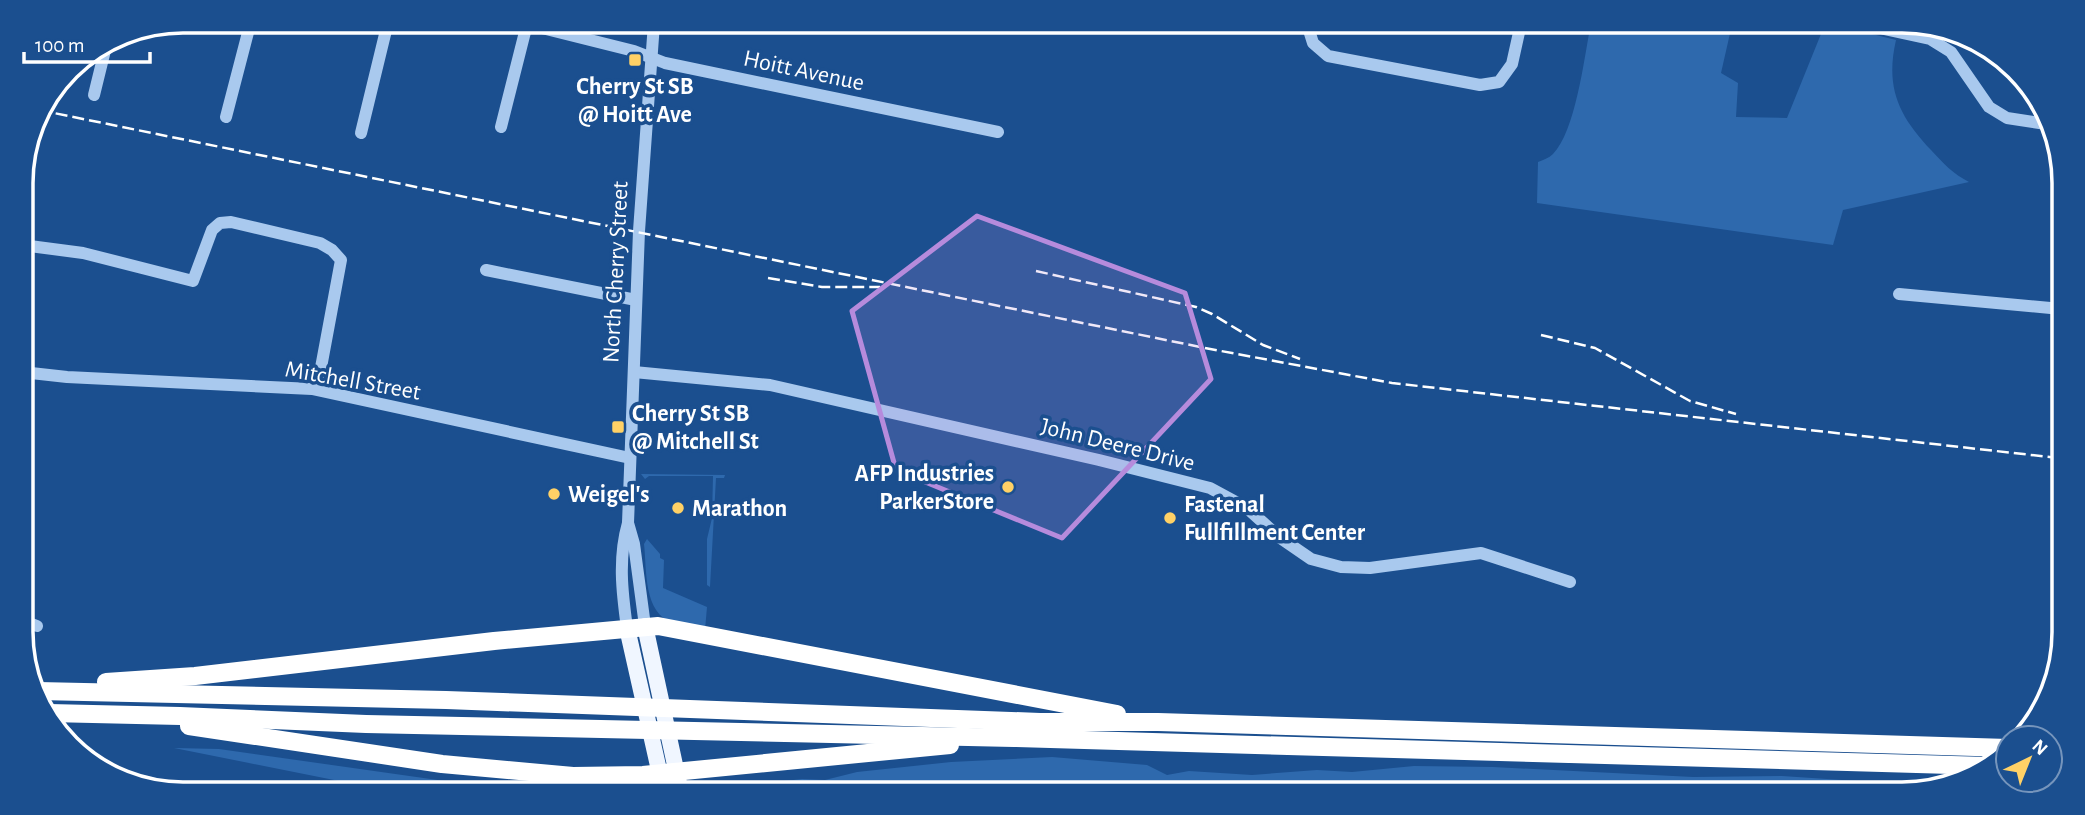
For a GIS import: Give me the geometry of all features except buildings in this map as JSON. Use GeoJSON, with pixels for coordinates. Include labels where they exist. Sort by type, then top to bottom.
{"type":"FeatureCollection","features":[{"type":"Feature","properties":{"kind":"highway"},"geometry":{"type":"LineString","coordinates":[[43,686],[195,677],[658,626],[1158,722]]}},
{"type":"Feature","properties":{"kind":"highway"},"geometry":{"type":"LineString","coordinates":[[46,691],[446,700],[1040,722],[1158,722],[1994,748]]}},
{"type":"Feature","properties":{"kind":"highway"},"geometry":{"type":"LineString","coordinates":[[57,713],[392,725],[1014,738],[1969,766]]}},
{"type":"Feature","properties":{"kind":"highway"},"geometry":{"type":"LineString","coordinates":[[106,714],[442,764],[573,776],[670,780],[1014,738]]}},
{"type":"Feature","properties":{"kind":"main road","name":"North Cherry Street"},"geometry":{"type":"LineString","coordinates":[[636,627],[670,780]]}},
{"type":"Feature","properties":{"kind":"street"},"geometry":{"type":"LineString","coordinates":[[1310,33],[1313,43],[1328,56],[1480,85],[1499,82],[1512,64],[1519,33]]}},
{"type":"Feature","properties":{"kind":"street"},"geometry":{"type":"LineString","coordinates":[[1903,33],[1930,39],[1951,52],[1989,107],[2007,118],[2039,123]]}},
{"type":"Feature","properties":{"kind":"street"},"geometry":{"type":"LineString","coordinates":[[226,117],[248,34]]}},
{"type":"Feature","properties":{"kind":"street"},"geometry":{"type":"LineString","coordinates":[[361,133],[385,34]]}},
{"type":"Feature","properties":{"kind":"street"},"geometry":{"type":"LineString","coordinates":[[501,127],[522,34]]}},
{"type":"Feature","properties":{"kind":"street","name":"Hoitt Avenue"},"geometry":{"type":"LineString","coordinates":[[566,34],[634,51],[652,59],[998,132]]}},
{"type":"Feature","properties":{"kind":"street","name":"North Cherry Street"},"geometry":{"type":"LineString","coordinates":[[636,627],[621,561],[622,543],[628,523],[642,181],[653,34]]}},
{"type":"Feature","properties":{"kind":"street"},"geometry":{"type":"LineString","coordinates":[[94,94],[103,56]]}},
{"type":"Feature","properties":{"kind":"street"},"geometry":{"type":"LineString","coordinates":[[34,247],[83,253],[192,281],[212,230],[220,223],[232,222],[320,243],[332,250],[341,260],[317,389]]}},
{"type":"Feature","properties":{"kind":"street"},"geometry":{"type":"LineString","coordinates":[[486,270],[636,300]]}},
{"type":"Feature","properties":{"kind":"street"},"geometry":{"type":"LineString","coordinates":[[1899,294],[2052,308]]}},
{"type":"Feature","properties":{"kind":"street","name":"John Deere Drive"},"geometry":{"type":"LineString","coordinates":[[634,372],[770,385],[1210,488],[1247,508],[1279,537],[1311,559],[1341,567],[1370,568],[1481,553],[1570,582]]}},
{"type":"Feature","properties":{"kind":"street","name":"Mitchell Street"},"geometry":{"type":"LineString","coordinates":[[34,373],[317,389],[630,458]]}},
{"type":"Feature","properties":{"kind":"street"},"geometry":{"type":"LineString","coordinates":[[33,624],[37,626]]}},
{"type":"Feature","properties":{"kind":"highlighted area"},"geometry":{"type":"Polygon","coordinates":[[[977,216],[1185,293],[1211,379],[1062,538],[896,470],[852,311],[977,216]]]}},
{"type":"Feature","properties":{"kind":"shaded area"},"geometry":{"type":"Polygon","coordinates":[[[1589,33],[1730,33],[1721,73],[1738,83],[1736,117],[1787,118],[1821,33],[1868,33],[1896,40],[1892,73],[1897,100],[1903,113],[1940,159],[1953,172],[1969,182],[1843,210],[1833,245],[1537,203],[1538,162],[1548,158],[1561,144],[1578,95],[1589,33]]]}},
{"type":"Feature","properties":{"kind":"shaded area"},"geometry":{"type":"Polygon","coordinates":[[[641,474],[725,475],[724,478],[716,478],[710,587],[707,585],[707,539],[712,518],[713,476],[649,476],[645,479],[641,474]]]}},
{"type":"Feature","properties":{"kind":"shaded area"},"geometry":{"type":"Polygon","coordinates":[[[647,539],[664,560],[663,588],[707,607],[705,630],[673,623],[663,618],[656,610],[648,590],[644,544],[647,539]]]}},
{"type":"Feature","properties":{"kind":"shaded area"},"geometry":{"type":"Polygon","coordinates":[[[174,748],[219,749],[451,782],[344,782],[174,748]]]}},
{"type":"Feature","properties":{"kind":"shaded area"},"geometry":{"type":"Polygon","coordinates":[[[1052,757],[1147,765],[1167,775],[1189,771],[1252,775],[1317,770],[1352,772],[1414,766],[1493,767],[1693,777],[1782,776],[1857,781],[779,782],[825,780],[857,772],[951,762],[1052,757]]]}},
{"type":"Feature","properties":{"kind":"railway"},"geometry":{"type":"LineString","coordinates":[[51,112],[1205,348],[1392,383],[2052,457]]}},
{"type":"Feature","properties":{"kind":"railway"},"geometry":{"type":"LineString","coordinates":[[1036,271],[1196,307],[1263,345],[1300,359]]}},
{"type":"Feature","properties":{"kind":"railway"},"geometry":{"type":"LineString","coordinates":[[768,278],[822,287],[880,287]]}},
{"type":"Feature","properties":{"kind":"railway"},"geometry":{"type":"LineString","coordinates":[[1541,335],[1595,348],[1690,401],[1736,414]]}},
{"type":"Feature","properties":{"kind":"place","name":"Cherry St SB @ Hoitt Ave"},"geometry":{"type":"Point","coordinates":[635,60]}},
{"type":"Feature","properties":{"kind":"place","name":"Cherry St SB @ Mitchell St"},"geometry":{"type":"Point","coordinates":[618,427]}},
{"type":"Feature","properties":{"kind":"place","name":"AFP Industries ParkerStore"},"geometry":{"type":"Point","coordinates":[1008,487]}},
{"type":"Feature","properties":{"kind":"place","name":"Weigel's"},"geometry":{"type":"Point","coordinates":[554,494]}},
{"type":"Feature","properties":{"kind":"place","name":"Marathon"},"geometry":{"type":"Point","coordinates":[678,508]}},
{"type":"Feature","properties":{"kind":"place","name":"Fastenal Fullfillment Center"},"geometry":{"type":"Point","coordinates":[1170,518]}}]}
